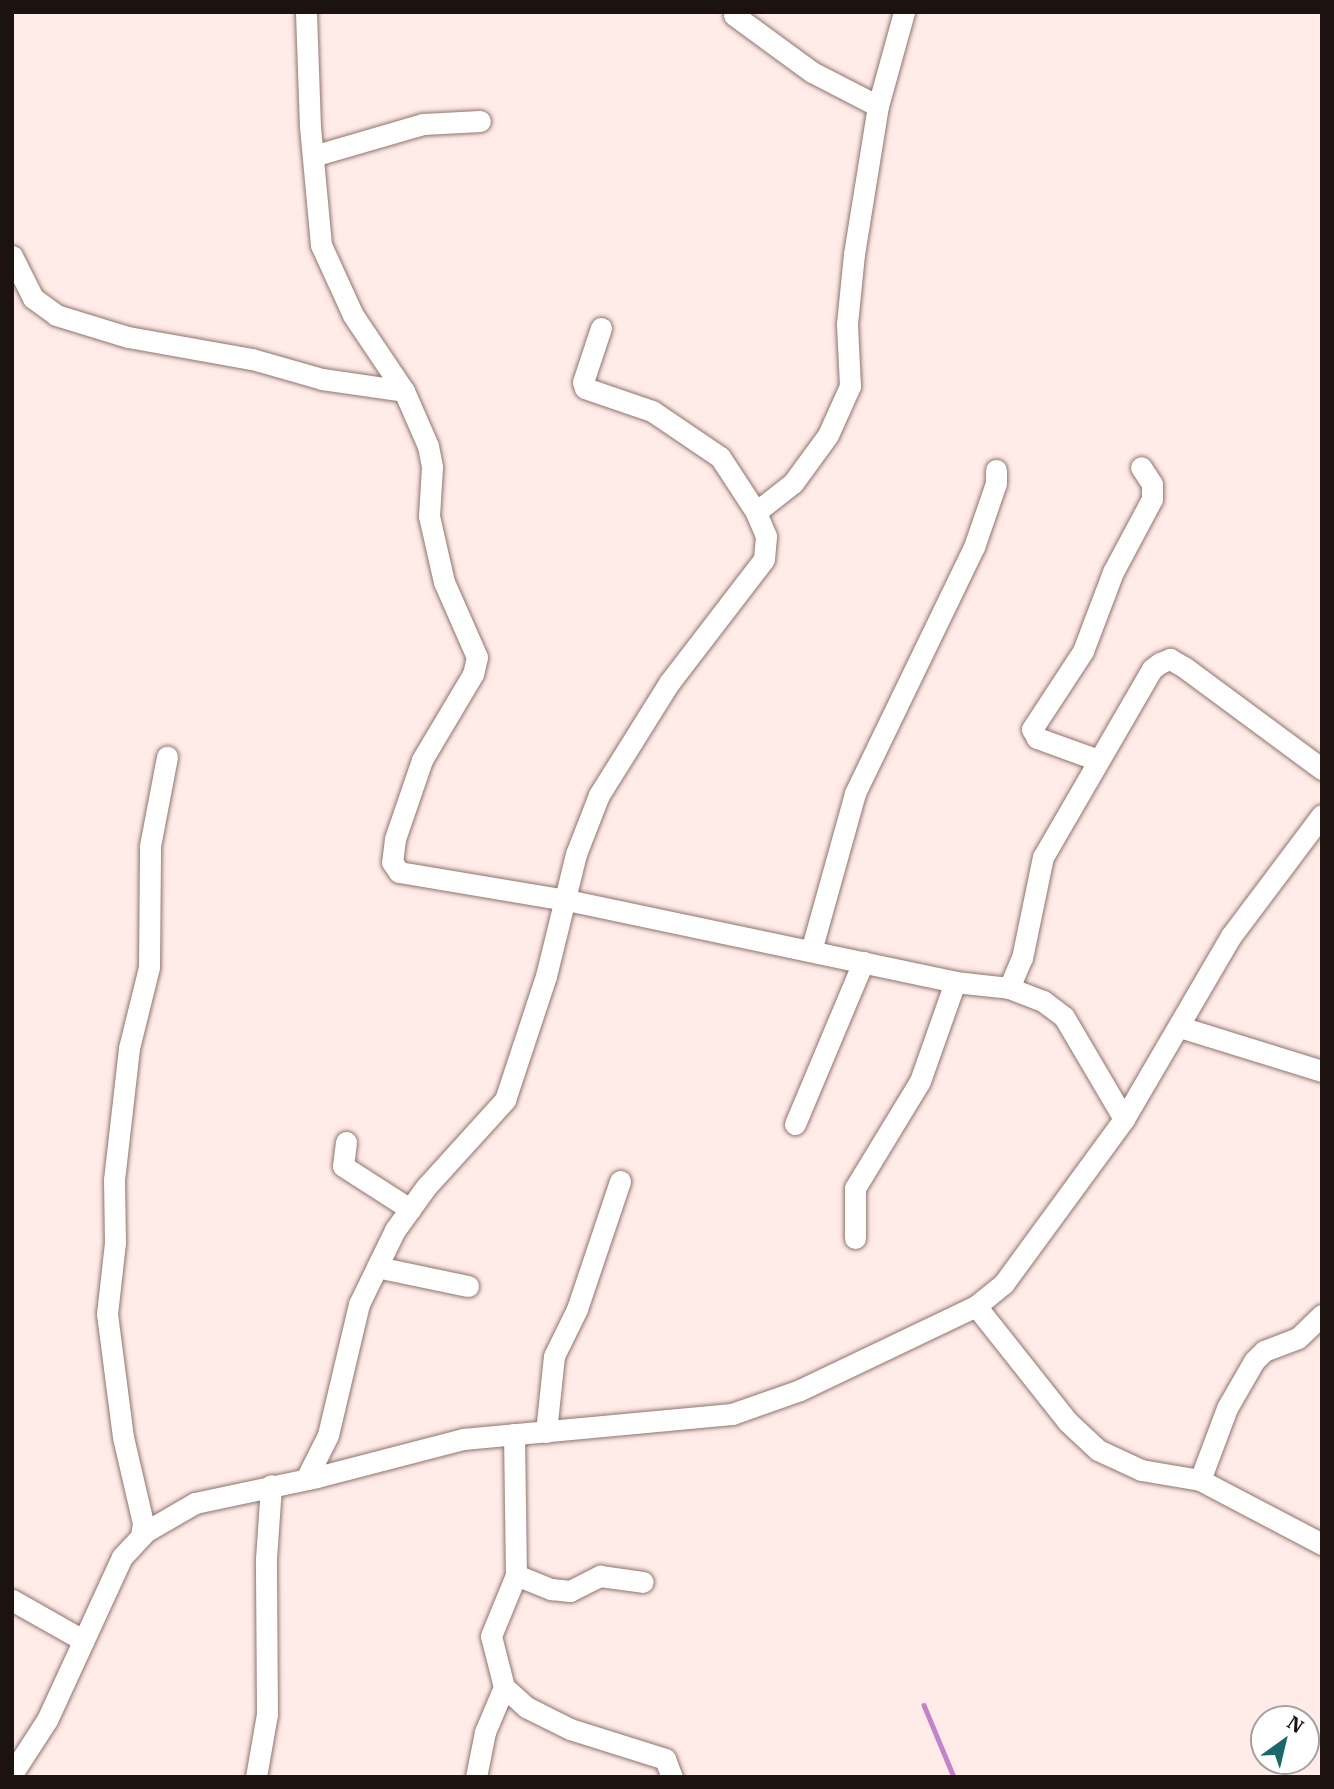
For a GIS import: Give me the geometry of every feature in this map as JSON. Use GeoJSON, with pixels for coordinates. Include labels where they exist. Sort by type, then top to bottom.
{"type":"FeatureCollection","features":[{"type":"Feature","properties":{"kind":"street"},"geometry":{"type":"LineString","coordinates":[[306,12],[313,156],[321,245],[353,315],[404,391],[428,446],[432,467],[429,516],[444,582],[477,657],[473,674],[422,760],[395,839],[392,862],[399,872],[567,900],[955,982],[1009,988],[1043,1001],[1064,1017],[1124,1119]]}},
{"type":"Feature","properties":{"kind":"street"},"geometry":{"type":"LineString","coordinates":[[757,512],[793,483],[828,435],[850,386],[847,324],[854,254],[878,106],[904,12]]}},
{"type":"Feature","properties":{"kind":"street"},"geometry":{"type":"LineString","coordinates":[[734,15],[812,72],[878,106]]}},
{"type":"Feature","properties":{"kind":"street"},"geometry":{"type":"LineString","coordinates":[[313,156],[423,124],[480,121]]}},
{"type":"Feature","properties":{"kind":"street"},"geometry":{"type":"LineString","coordinates":[[12,256],[33,298],[56,315],[128,337],[252,359],[322,379],[404,391]]}},
{"type":"Feature","properties":{"kind":"street"},"geometry":{"type":"LineString","coordinates":[[306,1479],[328,1435],[353,1323],[377,1267],[410,1209],[505,1100],[567,900],[576,854],[599,795],[669,683],[764,559],[766,536],[757,512],[720,457],[652,411],[585,388],[583,382],[601,328]]}},
{"type":"Feature","properties":{"kind":"street"},"geometry":{"type":"LineString","coordinates":[[1098,760],[1037,738],[1032,729],[1035,719],[1083,651],[1113,572],[1152,499],[1152,484],[1141,467]]}},
{"type":"Feature","properties":{"kind":"street"},"geometry":{"type":"LineString","coordinates":[[811,951],[855,793],[974,547],[996,483],[996,470]]}},
{"type":"Feature","properties":{"kind":"street"},"geometry":{"type":"LineString","coordinates":[[1009,988],[1022,958],[1043,857],[1152,670],[1170,659],[1221,691],[1322,769]]}},
{"type":"Feature","properties":{"kind":"street"},"geometry":{"type":"LineString","coordinates":[[141,1536],[144,1523],[123,1437],[107,1314],[115,1243],[114,1188],[129,1048],[149,967],[150,846],[167,757]]}},
{"type":"Feature","properties":{"kind":"street"},"geometry":{"type":"LineString","coordinates":[[12,1774],[47,1720],[81,1639],[122,1557],[141,1536],[195,1503],[306,1479],[464,1438],[673,1422],[758,1407],[976,1306],[1004,1283],[1124,1119],[1231,936],[1322,815]]}},
{"type":"Feature","properties":{"kind":"street"},"geometry":{"type":"LineString","coordinates":[[795,1124],[863,962]]}},
{"type":"Feature","properties":{"kind":"street"},"geometry":{"type":"LineString","coordinates":[[855,1238],[855,1188],[920,1081],[955,982]]}},
{"type":"Feature","properties":{"kind":"street"},"geometry":{"type":"LineString","coordinates":[[1180,1027],[1322,1071]]}},
{"type":"Feature","properties":{"kind":"street"},"geometry":{"type":"LineString","coordinates":[[346,1142],[343,1166],[410,1209]]}},
{"type":"Feature","properties":{"kind":"street"},"geometry":{"type":"LineString","coordinates":[[546,1432],[554,1356],[577,1309],[620,1181]]}},
{"type":"Feature","properties":{"kind":"street"},"geometry":{"type":"LineString","coordinates":[[377,1267],[468,1286]]}},
{"type":"Feature","properties":{"kind":"street"},"geometry":{"type":"LineString","coordinates":[[976,1306],[1068,1422],[1098,1450],[1140,1470],[1200,1480],[1322,1544]]}},
{"type":"Feature","properties":{"kind":"street"},"geometry":{"type":"LineString","coordinates":[[1200,1480],[1227,1408],[1254,1361],[1264,1351],[1298,1338],[1322,1315]]}},
{"type":"Feature","properties":{"kind":"street"},"geometry":{"type":"LineString","coordinates":[[514,1434],[516,1575],[491,1636],[504,1687],[526,1707],[570,1729],[665,1759],[672,1777]]}},
{"type":"Feature","properties":{"kind":"street"},"geometry":{"type":"LineString","coordinates":[[257,1777],[267,1714],[266,1559],[271,1485]]}},
{"type":"Feature","properties":{"kind":"street"},"geometry":{"type":"LineString","coordinates":[[516,1575],[551,1589],[570,1591],[600,1576],[643,1582]]}},
{"type":"Feature","properties":{"kind":"street"},"geometry":{"type":"LineString","coordinates":[[12,1600],[81,1639]]}},
{"type":"Feature","properties":{"kind":"street"},"geometry":{"type":"LineString","coordinates":[[476,1777],[485,1732],[504,1687]]}},
{"type":"Feature","properties":{"kind":"waterway"},"geometry":{"type":"LineString","coordinates":[[924,1705],[954,1777]]}}]}
